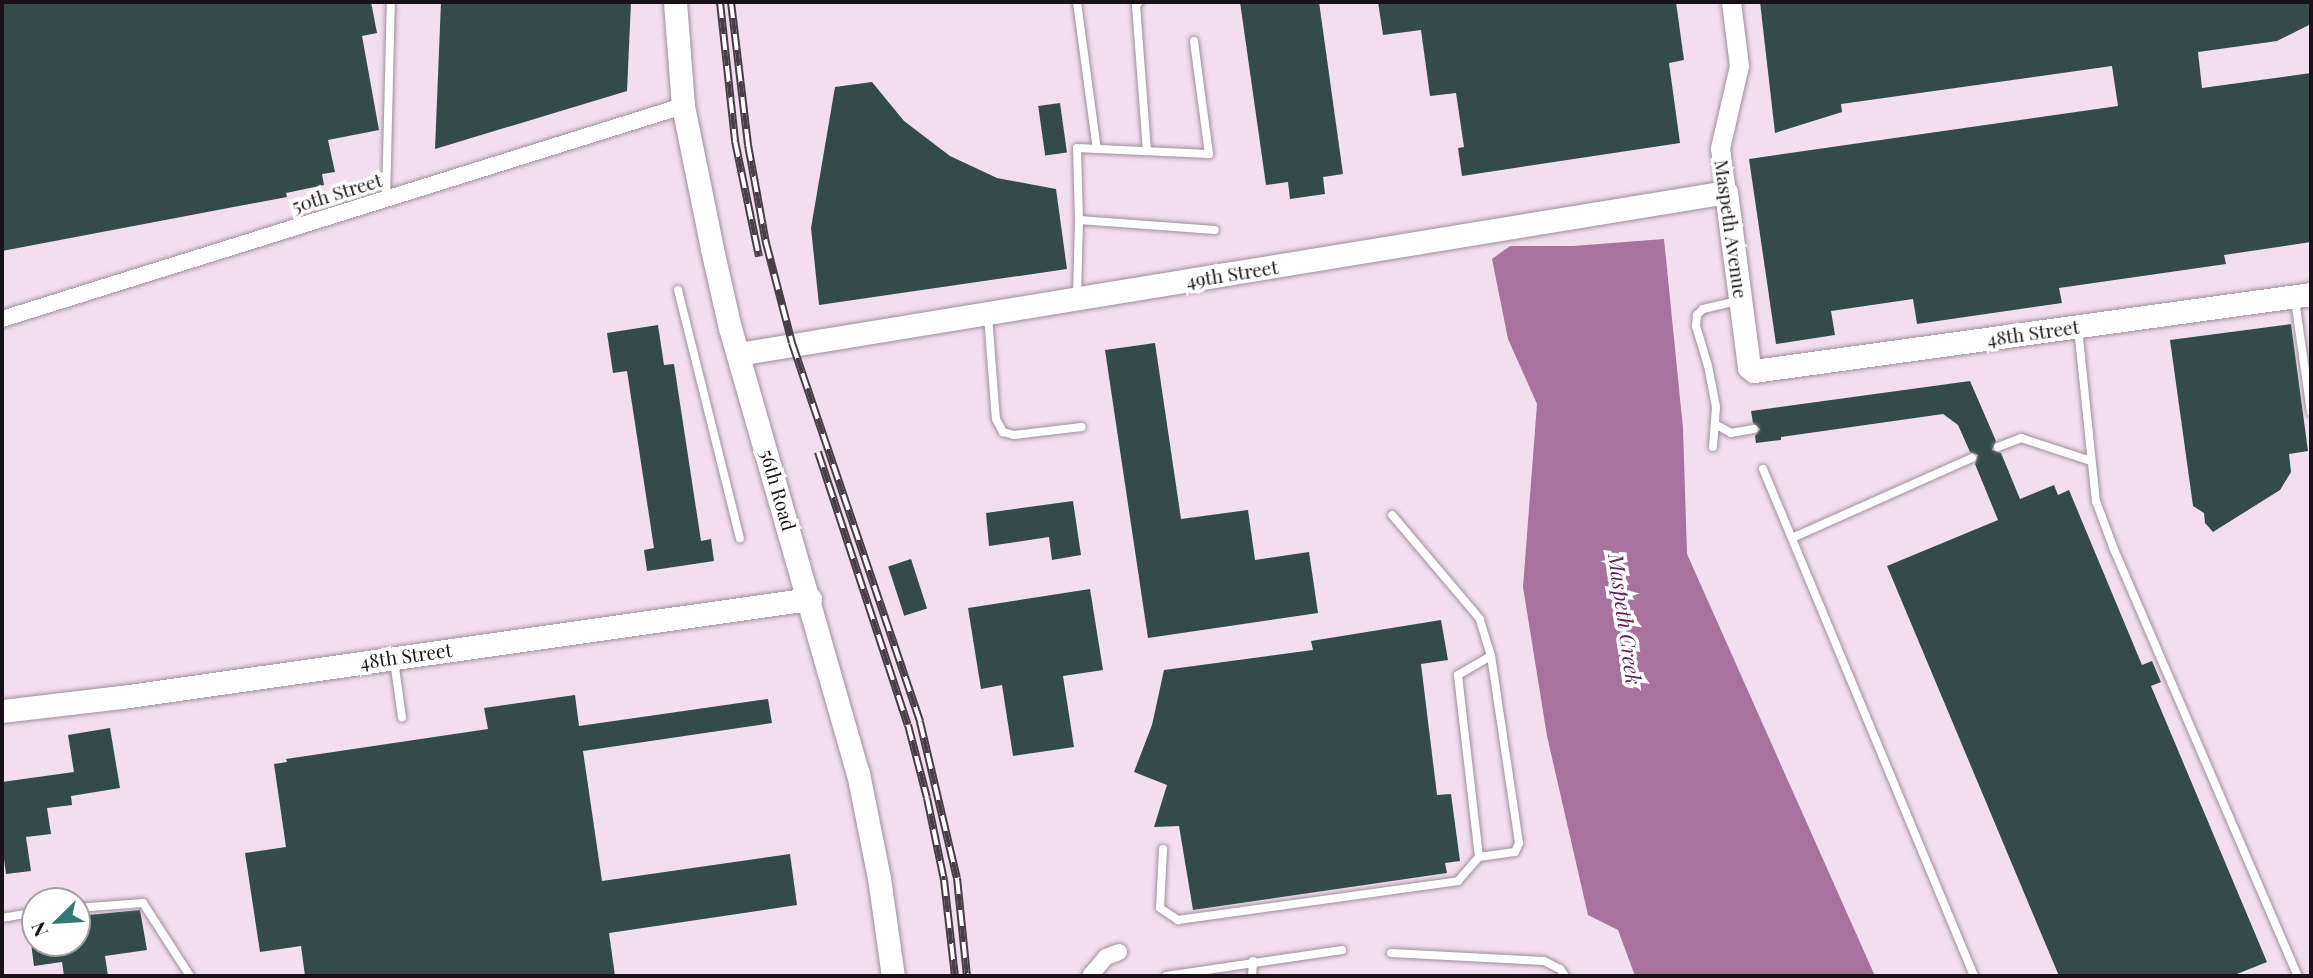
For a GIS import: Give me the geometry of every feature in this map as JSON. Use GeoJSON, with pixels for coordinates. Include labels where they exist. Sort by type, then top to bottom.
{"type":"FeatureCollection","features":[{"type":"Feature","properties":{"kind":"main road","name":"56th Road"},"geometry":{"type":"LineString","coordinates":[[675,2],[683,106],[712,249],[738,354],[810,599],[870,826],[893,976]]}},
{"type":"Feature","properties":{"kind":"main road","name":"49th Street"},"geometry":{"type":"LineString","coordinates":[[738,354],[1726,192]]}},
{"type":"Feature","properties":{"kind":"main road","name":"Maspeth Avenue"},"geometry":{"type":"LineString","coordinates":[[1726,192],[1749,367],[1754,371]]}},
{"type":"Feature","properties":{"kind":"main road","name":"48th Street"},"geometry":{"type":"LineString","coordinates":[[1754,371],[2303,295]]}},
{"type":"Feature","properties":{"kind":"main road","name":"48th Street"},"geometry":{"type":"LineString","coordinates":[[2,710],[810,599]]}},
{"type":"Feature","properties":{"kind":"street","name":"Maspeth Avenue"},"geometry":{"type":"LineString","coordinates":[[1726,192],[1720,148],[1739,66],[1731,2]]}},
{"type":"Feature","properties":{"kind":"street","name":"50th Street"},"geometry":{"type":"LineString","coordinates":[[2,319],[683,106]]}},
{"type":"Feature","properties":{"kind":"street"},"geometry":{"type":"LineString","coordinates":[[1090,976],[1106,957],[1119,952]]}},
{"type":"Feature","properties":{"kind":"lane"},"geometry":{"type":"LineString","coordinates":[[386,200],[391,2]]}},
{"type":"Feature","properties":{"kind":"lane"},"geometry":{"type":"LineString","coordinates":[[1077,2],[1097,149]]}},
{"type":"Feature","properties":{"kind":"lane"},"geometry":{"type":"LineString","coordinates":[[1139,2],[1136,5],[1147,151]]}},
{"type":"Feature","properties":{"kind":"lane"},"geometry":{"type":"LineString","coordinates":[[1077,299],[1077,148],[1209,154],[1194,41]]}},
{"type":"Feature","properties":{"kind":"lane"},"geometry":{"type":"LineString","coordinates":[[1079,220],[1215,230]]}},
{"type":"Feature","properties":{"kind":"lane"},"geometry":{"type":"LineString","coordinates":[[678,290],[740,538]]}},
{"type":"Feature","properties":{"kind":"lane"},"geometry":{"type":"LineString","coordinates":[[2303,295],[2311,412]]}},
{"type":"Feature","properties":{"kind":"lane"},"geometry":{"type":"LineString","coordinates":[[1713,447],[1715,424],[1708,366],[1696,326],[1697,315],[1703,309],[1740,300]]}},
{"type":"Feature","properties":{"kind":"lane"},"geometry":{"type":"LineString","coordinates":[[988,313],[996,419],[1003,432],[1014,435],[1082,427]]}},
{"type":"Feature","properties":{"kind":"lane"},"geometry":{"type":"LineString","coordinates":[[2078,327],[2096,501],[2113,547],[2298,976]]}},
{"type":"Feature","properties":{"kind":"lane"},"geometry":{"type":"LineString","coordinates":[[1715,424],[1731,433],[1754,429]]}},
{"type":"Feature","properties":{"kind":"lane"},"geometry":{"type":"LineString","coordinates":[[1998,447],[2021,438],[2091,461]]}},
{"type":"Feature","properties":{"kind":"lane"},"geometry":{"type":"LineString","coordinates":[[1792,538],[1972,458]]}},
{"type":"Feature","properties":{"kind":"lane"},"geometry":{"type":"LineString","coordinates":[[1763,469],[1973,976]]}},
{"type":"Feature","properties":{"kind":"lane"},"geometry":{"type":"LineString","coordinates":[[1163,849],[1160,908],[1178,920],[1458,881],[1479,857],[1515,852],[1519,843],[1491,656],[1480,620],[1392,515]]}},
{"type":"Feature","properties":{"kind":"lane"},"geometry":{"type":"LineString","coordinates":[[1479,857],[1458,675],[1491,656]]}},
{"type":"Feature","properties":{"kind":"lane"},"geometry":{"type":"LineString","coordinates":[[393,658],[402,717]]}},
{"type":"Feature","properties":{"kind":"lane"},"geometry":{"type":"LineString","coordinates":[[91,907],[143,903],[190,976]]}},
{"type":"Feature","properties":{"kind":"lane"},"geometry":{"type":"LineString","coordinates":[[2,918],[21,915]]}},
{"type":"Feature","properties":{"kind":"lane"},"geometry":{"type":"LineString","coordinates":[[1166,976],[1253,961],[1342,950]]}},
{"type":"Feature","properties":{"kind":"lane"},"geometry":{"type":"LineString","coordinates":[[1391,953],[1544,961],[1560,969],[1565,976]]}},
{"type":"Feature","properties":{"kind":"lane"},"geometry":{"type":"LineString","coordinates":[[1252,976],[1253,961]]}},
{"type":"Feature","properties":{"kind":"water","name":"Maspeth Creek"},"geometry":{"type":"Polygon","coordinates":[[[1664,239],[1683,428],[1687,554],[1875,976],[1635,976],[1618,930],[1588,915],[1547,736],[1523,587],[1537,404],[1508,339],[1492,259],[1510,246],[1573,246],[1664,239]]]}},
{"type":"Feature","properties":{"kind":"building"},"geometry":{"type":"Polygon","coordinates":[[[2,2],[371,2],[377,33],[362,36],[379,130],[328,140],[335,172],[322,174],[324,185],[286,193],[287,197],[2,251],[2,2]]]}},
{"type":"Feature","properties":{"kind":"building"},"geometry":{"type":"Polygon","coordinates":[[[441,2],[631,2],[627,91],[435,149],[441,2]]]}},
{"type":"Feature","properties":{"kind":"building"},"geometry":{"type":"Polygon","coordinates":[[[1240,2],[1319,2],[1343,174],[1323,177],[1325,194],[1290,199],[1288,182],[1266,185],[1240,2]]]}},
{"type":"Feature","properties":{"kind":"building"},"geometry":{"type":"Polygon","coordinates":[[[1378,2],[1676,2],[1684,60],[1669,63],[1680,143],[1462,176],[1458,148],[1464,147],[1456,93],[1430,96],[1421,30],[1383,35],[1378,2]]]}},
{"type":"Feature","properties":{"kind":"building"},"geometry":{"type":"Polygon","coordinates":[[[1760,2],[2311,4],[2311,24],[2277,41],[2198,52],[2202,88],[2311,73],[2311,242],[2224,255],[2226,264],[2059,288],[2062,303],[1917,324],[1913,299],[1831,311],[1835,335],[1776,344],[1749,159],[2118,106],[2112,66],[1841,104],[1842,112],[1775,133],[1760,2]]]}},
{"type":"Feature","properties":{"kind":"building"},"geometry":{"type":"Polygon","coordinates":[[[872,82],[904,121],[950,156],[997,178],[1056,189],[1067,269],[819,305],[811,228],[835,87],[872,82]]]}},
{"type":"Feature","properties":{"kind":"building"},"geometry":{"type":"Polygon","coordinates":[[[1060,103],[1067,153],[1045,156],[1038,106],[1060,103]]]}},
{"type":"Feature","properties":{"kind":"building"},"geometry":{"type":"Polygon","coordinates":[[[2291,324],[2308,451],[2289,454],[2291,472],[2280,490],[2213,532],[2205,523],[2204,513],[2193,506],[2170,340],[2291,324]]]}},
{"type":"Feature","properties":{"kind":"building"},"geometry":{"type":"Polygon","coordinates":[[[658,325],[664,365],[674,364],[701,541],[711,539],[714,561],[647,571],[644,550],[654,548],[627,371],[613,373],[607,333],[658,325]]]}},
{"type":"Feature","properties":{"kind":"building"},"geometry":{"type":"Polygon","coordinates":[[[1155,343],[1181,519],[1248,510],[1255,560],[1309,552],[1318,613],[1148,638],[1105,350],[1155,343]]]}},
{"type":"Feature","properties":{"kind":"building"},"geometry":{"type":"Polygon","coordinates":[[[1970,381],[1996,441],[1992,450],[2001,453],[2020,499],[2054,485],[2058,495],[2069,490],[2142,665],[2152,661],[2161,682],[2151,686],[2267,962],[2232,976],[2059,976],[1887,566],[1998,520],[1975,464],[1978,455],[1970,452],[1958,425],[1943,414],[1756,443],[1755,436],[1760,429],[1753,423],[1751,411],[1970,381]]]}},
{"type":"Feature","properties":{"kind":"building"},"geometry":{"type":"Polygon","coordinates":[[[1073,501],[1081,555],[1052,560],[1049,537],[989,546],[986,513],[1073,501]]]}},
{"type":"Feature","properties":{"kind":"building"},"geometry":{"type":"Polygon","coordinates":[[[911,559],[927,608],[904,616],[888,566],[911,559]]]}},
{"type":"Feature","properties":{"kind":"building"},"geometry":{"type":"Polygon","coordinates":[[[1090,589],[1103,670],[1063,676],[1074,747],[1013,756],[1002,685],[981,689],[968,608],[1090,589]]]}},
{"type":"Feature","properties":{"kind":"building"},"geometry":{"type":"Polygon","coordinates":[[[1441,620],[1448,660],[1421,664],[1437,795],[1451,794],[1460,861],[1445,863],[1447,873],[1193,910],[1179,826],[1154,827],[1167,785],[1134,772],[1152,725],[1164,670],[1313,650],[1311,641],[1441,620]]]}},
{"type":"Feature","properties":{"kind":"building"},"geometry":{"type":"Polygon","coordinates":[[[575,695],[579,726],[768,699],[772,723],[583,751],[602,881],[790,854],[797,905],[609,933],[615,976],[305,976],[301,946],[260,952],[245,853],[286,847],[274,764],[287,762],[286,759],[488,729],[484,708],[575,695]]]}},
{"type":"Feature","properties":{"kind":"building"},"geometry":{"type":"Polygon","coordinates":[[[110,728],[120,788],[71,796],[72,805],[47,808],[51,834],[26,837],[31,871],[6,874],[2,844],[2,782],[74,772],[68,735],[110,728]]]}},
{"type":"Feature","properties":{"kind":"building"},"geometry":{"type":"Polygon","coordinates":[[[140,910],[147,950],[105,956],[108,976],[64,976],[62,962],[34,966],[33,957],[91,957],[91,915],[140,910]]]}},
{"type":"Feature","properties":{"kind":"railway"},"geometry":{"type":"LineString","coordinates":[[720,2],[735,141],[759,257]]}},
{"type":"Feature","properties":{"kind":"railway"},"geometry":{"type":"LineString","coordinates":[[731,2],[748,145],[766,243],[792,343],[920,722],[957,878],[967,976]]}},
{"type":"Feature","properties":{"kind":"railway"},"geometry":{"type":"LineString","coordinates":[[818,452],[908,725],[944,880],[955,976]]}}]}
